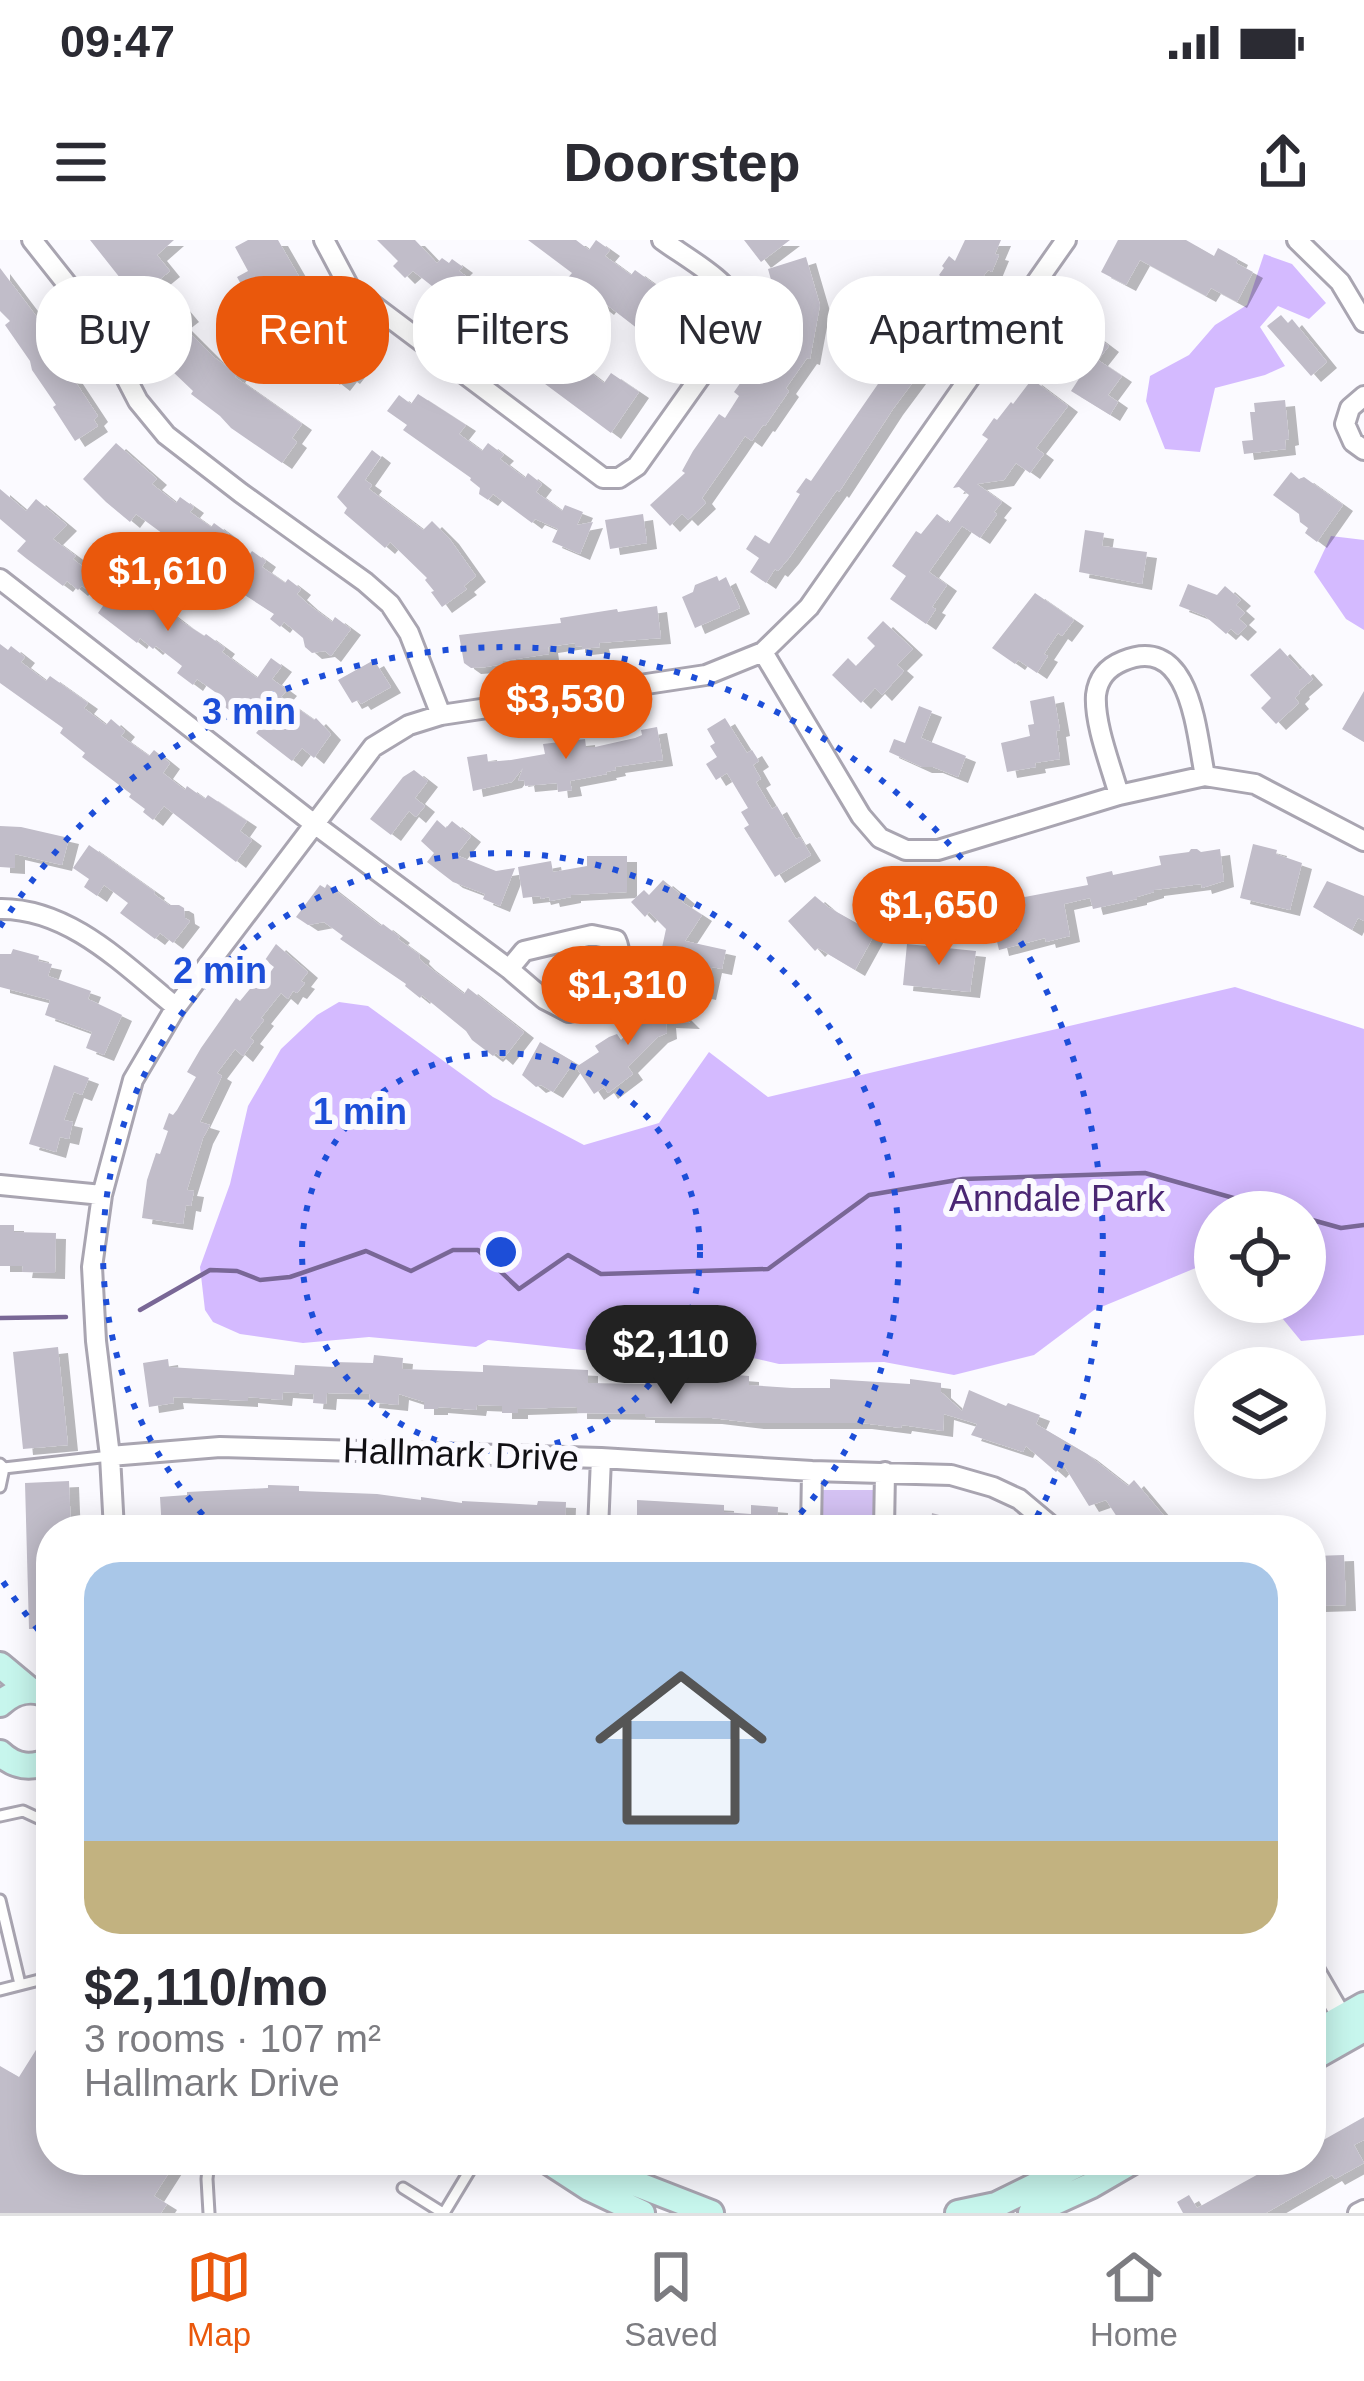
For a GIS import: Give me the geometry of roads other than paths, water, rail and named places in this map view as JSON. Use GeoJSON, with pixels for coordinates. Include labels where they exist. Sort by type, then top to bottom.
{"type":"FeatureCollection","features":[{"type":"Feature","properties":{"kind":"street"},"geometry":{"type":"LineString","coordinates":[[32,240],[97,322],[138,401],[166,435],[390,604],[409,633],[441,715]]}},
{"type":"Feature","properties":{"kind":"street"},"geometry":{"type":"LineString","coordinates":[[324,240],[349,287],[603,478],[619,478],[637,466],[737,319],[731,291],[662,240]]}},
{"type":"Feature","properties":{"kind":"street"},"geometry":{"type":"LineString","coordinates":[[113,1515],[92,1267],[102,1195],[133,1080],[176,1007],[373,747],[409,725],[441,715],[706,675],[763,652],[809,607],[1066,240]]}},
{"type":"Feature","properties":{"kind":"street"},"geometry":{"type":"LineString","coordinates":[[1297,240],[1340,282],[1364,322]]}},
{"type":"Feature","properties":{"kind":"street"},"geometry":{"type":"LineString","coordinates":[[1364,396],[1350,409],[1345,424],[1353,442],[1364,450]]}},
{"type":"Feature","properties":{"kind":"street"},"geometry":{"type":"LineString","coordinates":[[0,579],[544,999],[569,1012],[589,1006],[611,980],[622,952],[616,940],[592,935],[524,950],[509,970]]}},
{"type":"Feature","properties":{"kind":"street"},"geometry":{"type":"LineString","coordinates":[[763,652],[861,816],[880,838],[906,850],[938,850],[1119,795],[1204,776],[1255,784],[1364,841]]}},
{"type":"Feature","properties":{"kind":"street"},"geometry":{"type":"LineString","coordinates":[[1119,795],[1096,712],[1096,690],[1113,665],[1135,656],[1150,655],[1172,666],[1184,682],[1204,776]]}},
{"type":"Feature","properties":{"kind":"street"},"geometry":{"type":"LineString","coordinates":[[0,909],[50,917],[88,937],[176,1007]]}},
{"type":"Feature","properties":{"kind":"street"},"geometry":{"type":"LineString","coordinates":[[0,1185],[102,1195]]}},
{"type":"Feature","properties":{"kind":"street","name":"Hallmark Drive"},"geometry":{"type":"LineString","coordinates":[[110,1456],[220,1447],[951,1475],[1019,1499],[1038,1515]]}},
{"type":"Feature","properties":{"kind":"street"},"geometry":{"type":"LineString","coordinates":[[599,1515],[601,1458]]}},
{"type":"Feature","properties":{"kind":"street"},"geometry":{"type":"LineString","coordinates":[[811,1515],[812,1471]]}},
{"type":"Feature","properties":{"kind":"street"},"geometry":{"type":"LineString","coordinates":[[884,1515],[885,1472]]}},
{"type":"Feature","properties":{"kind":"street"},"geometry":{"type":"LineString","coordinates":[[0,1665],[36,1687]]}},
{"type":"Feature","properties":{"kind":"street"},"geometry":{"type":"LineString","coordinates":[[0,1704],[10,1695],[36,1692]]}},
{"type":"Feature","properties":{"kind":"street"},"geometry":{"type":"LineString","coordinates":[[1326,1983],[1356,2022]]}},
{"type":"Feature","properties":{"kind":"street"},"geometry":{"type":"LineString","coordinates":[[1326,2031],[1356,2022]]}},
{"type":"Feature","properties":{"kind":"street"},"geometry":{"type":"LineString","coordinates":[[1326,2047],[1356,2022]]}},
{"type":"Feature","properties":{"kind":"street"},"geometry":{"type":"LineString","coordinates":[[569,2175],[642,2213]]}},
{"type":"Feature","properties":{"kind":"street"},"geometry":{"type":"LineString","coordinates":[[610,2175],[674,2207],[711,2213]]}},
{"type":"Feature","properties":{"kind":"street"},"geometry":{"type":"LineString","coordinates":[[958,2213],[997,2209],[1060,2175]]}},
{"type":"Feature","properties":{"kind":"street"},"geometry":{"type":"LineString","coordinates":[[1030,2213],[1110,2175]]}},
{"type":"Feature","properties":{"kind":"lane"},"geometry":{"type":"LineString","coordinates":[[0,1487],[2,1466],[110,1456]]}},
{"type":"Feature","properties":{"kind":"lane"},"geometry":{"type":"LineString","coordinates":[[0,1816],[23,1811],[36,1817]]}},
{"type":"Feature","properties":{"kind":"lane"},"geometry":{"type":"LineString","coordinates":[[0,1903],[20,1984]]}},
{"type":"Feature","properties":{"kind":"lane"},"geometry":{"type":"LineString","coordinates":[[0,1990],[36,1981]]}},
{"type":"Feature","properties":{"kind":"lane"},"geometry":{"type":"LineString","coordinates":[[207,2175],[209,2213]]}},
{"type":"Feature","properties":{"kind":"lane"},"geometry":{"type":"LineString","coordinates":[[403,2188],[444,2213],[467,2175]]}},
{"type":"Feature","properties":{"kind":"waterway"},"geometry":{"type":"LineString","coordinates":[[140,1310],[210,1270],[237,1271],[260,1280],[290,1277],[366,1251],[411,1271],[453,1250],[478,1250],[519,1289],[568,1255],[601,1274],[768,1269],[869,1195],[963,1179],[1145,1173],[1209,1191]]}},
{"type":"Feature","properties":{"kind":"waterway"},"geometry":{"type":"LineString","coordinates":[[1326,1224],[1341,1228],[1364,1225]]}},
{"type":"Feature","properties":{"kind":"waterway"},"geometry":{"type":"LineString","coordinates":[[0,1318],[66,1317]]}},
{"type":"Feature","properties":{"kind":"park label","name":"Anndale Park"},"geometry":{"type":"Point","coordinates":[1057,1198]}}]}
